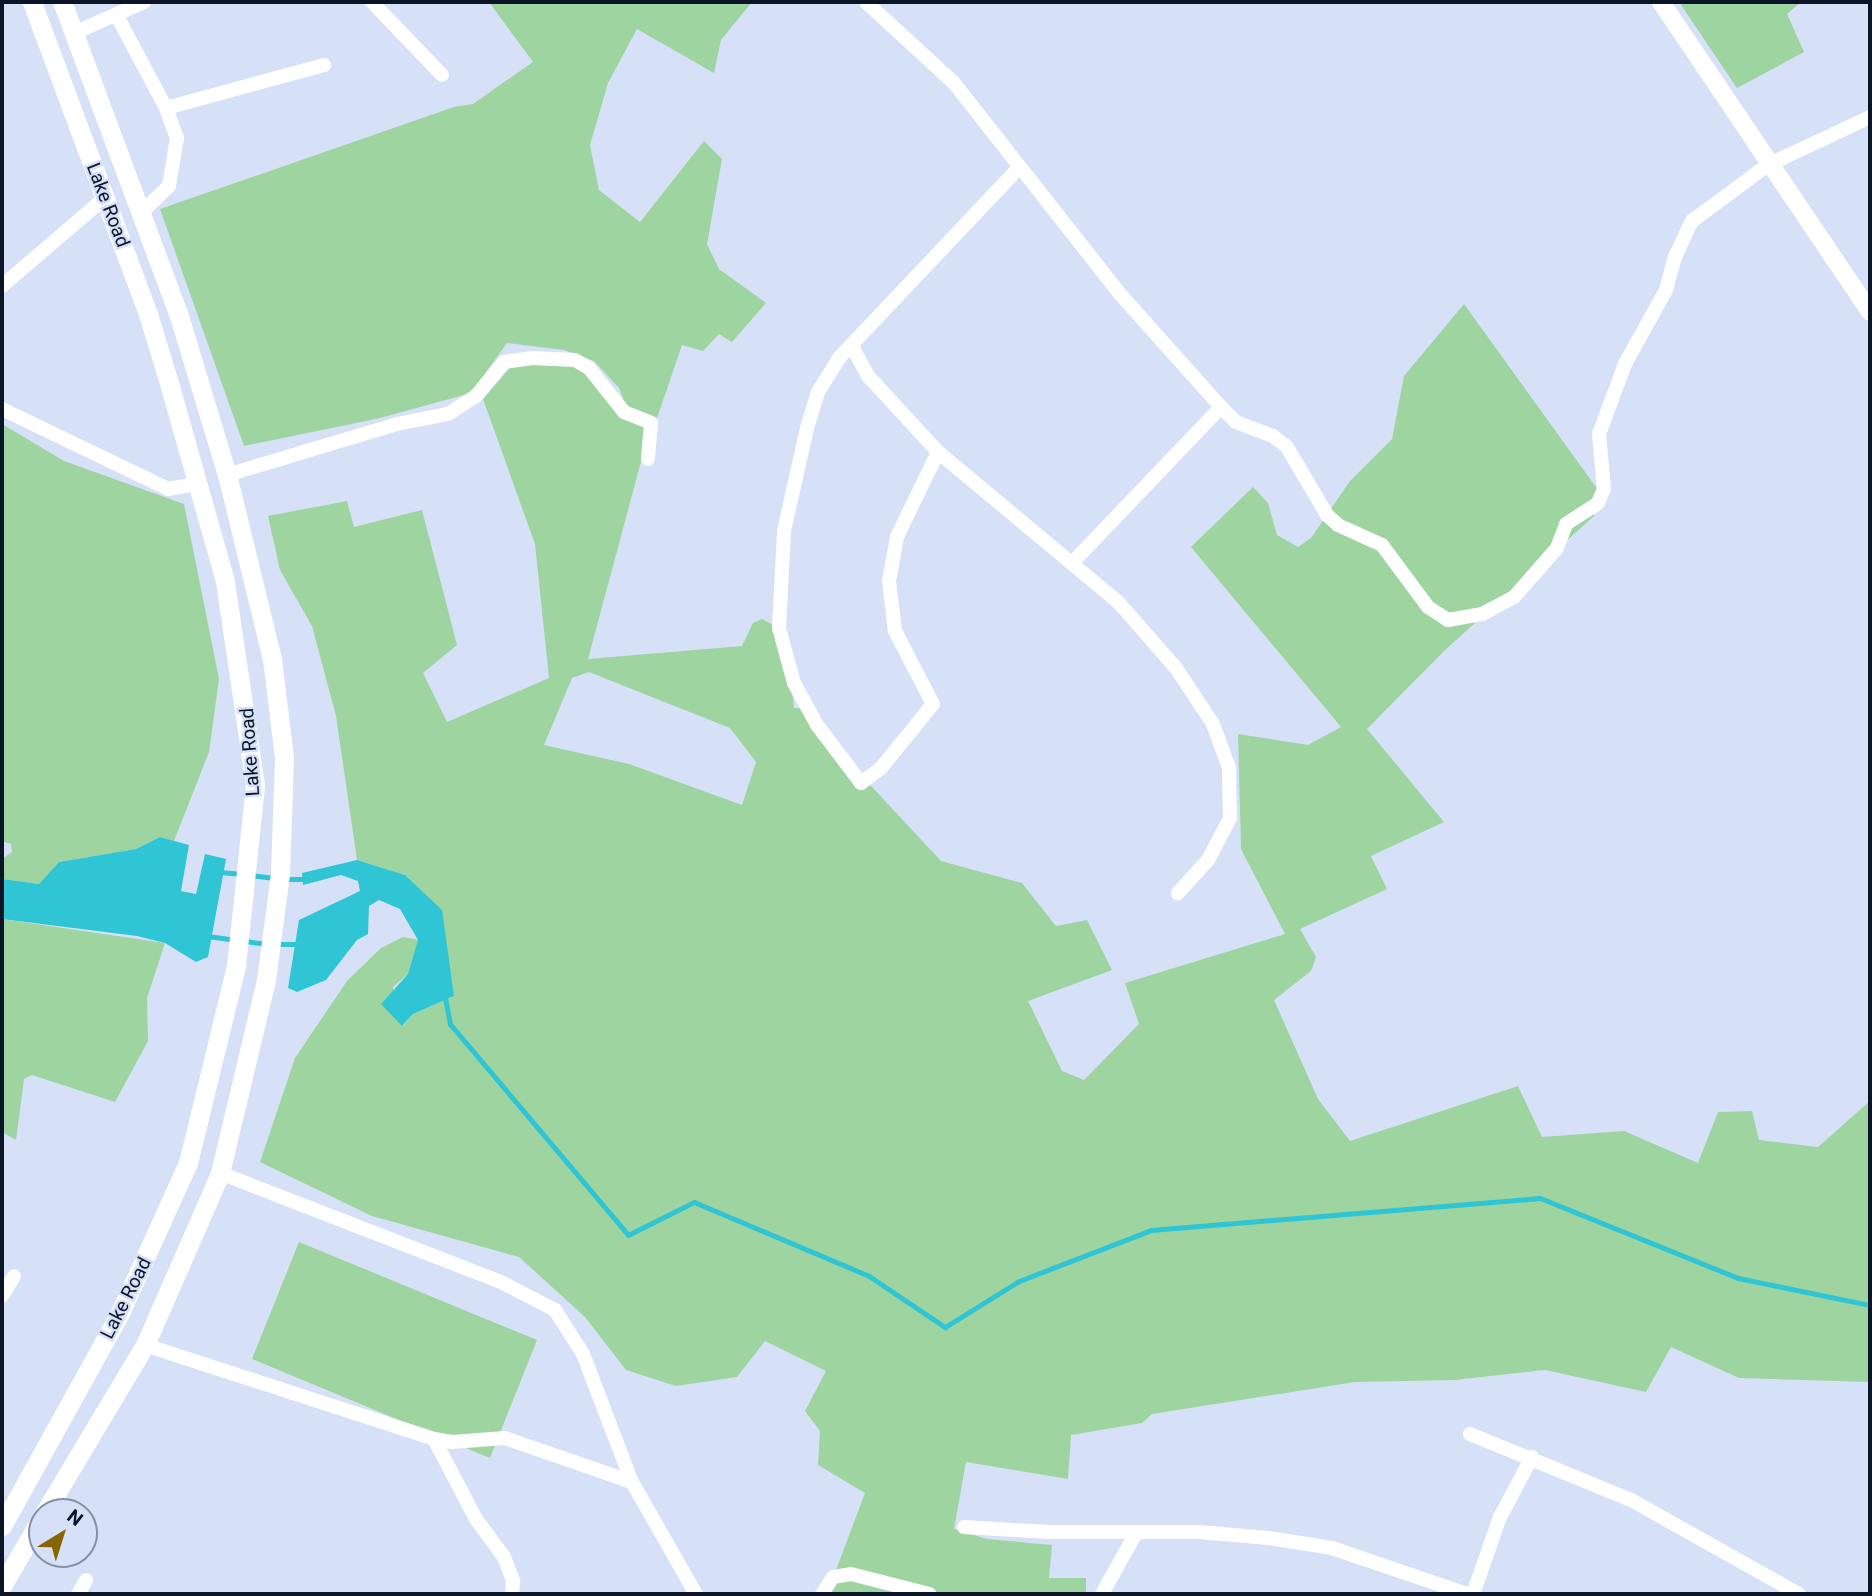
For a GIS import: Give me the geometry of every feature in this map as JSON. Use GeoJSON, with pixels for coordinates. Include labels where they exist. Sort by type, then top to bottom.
{"type":"FeatureCollection","features":[{"type":"Feature","properties":{"kind":"main road","name":"Lake Road"},"geometry":{"type":"LineString","coordinates":[[2,1526],[119,1315],[168,1213],[188,1163],[236,966],[250,868],[256,785],[243,680],[225,581],[148,314],[32,2]]}},
{"type":"Feature","properties":{"kind":"main road","name":"Lake Road"},"geometry":{"type":"LineString","coordinates":[[53,1498],[145,1345],[220,1173],[266,980],[280,873],[285,758],[280,700],[226,475],[179,316],[62,2]]}},
{"type":"Feature","properties":{"kind":"main road"},"geometry":{"type":"LineString","coordinates":[[2,1586],[28,1541]]}},
{"type":"Feature","properties":{"kind":"street"},"geometry":{"type":"LineString","coordinates":[[74,33],[144,2]]}},
{"type":"Feature","properties":{"kind":"street"},"geometry":{"type":"LineString","coordinates":[[372,2],[442,75]]}},
{"type":"Feature","properties":{"kind":"street"},"geometry":{"type":"LineString","coordinates":[[866,2],[954,83],[1018,169],[1221,407],[1236,422],[1273,436],[1287,447],[1327,515],[1338,525],[1382,545],[1440,618],[1466,617],[1500,606],[1544,566],[1571,519],[1591,512],[1601,498],[1600,434],[1625,364],[1666,290],[1687,228],[1768,164],[1870,117]]}},
{"type":"Feature","properties":{"kind":"street"},"geometry":{"type":"LineString","coordinates":[[1661,2],[1870,312]]}},
{"type":"Feature","properties":{"kind":"street"},"geometry":{"type":"LineString","coordinates":[[117,16],[166,108],[177,138],[174,170],[169,186],[141,213]]}},
{"type":"Feature","properties":{"kind":"street"},"geometry":{"type":"LineString","coordinates":[[166,108],[324,65]]}},
{"type":"Feature","properties":{"kind":"street"},"geometry":{"type":"LineString","coordinates":[[937,452],[897,537],[889,581],[895,631],[933,704],[881,768],[861,783],[817,725],[794,683],[781,638],[778,601],[784,531],[812,409],[828,374],[851,345],[1018,169]]}},
{"type":"Feature","properties":{"kind":"street"},"geometry":{"type":"LineString","coordinates":[[2,286],[106,197]]}},
{"type":"Feature","properties":{"kind":"street"},"geometry":{"type":"LineString","coordinates":[[851,345],[869,377],[937,452],[1073,562],[1157,645],[1193,690],[1222,741],[1232,806],[1227,830],[1178,893]]}},
{"type":"Feature","properties":{"kind":"street"},"geometry":{"type":"LineString","coordinates":[[226,475],[397,424],[448,414],[477,396],[504,362],[531,358],[576,360],[589,368],[624,412],[651,423],[648,459]]}},
{"type":"Feature","properties":{"kind":"street"},"geometry":{"type":"LineString","coordinates":[[1073,562],[1221,407]]}},
{"type":"Feature","properties":{"kind":"street"},"geometry":{"type":"LineString","coordinates":[[2,409],[168,489],[196,484]]}},
{"type":"Feature","properties":{"kind":"street"},"geometry":{"type":"LineString","coordinates":[[220,1173],[547,1304],[568,1325],[583,1354],[632,1482],[696,1594]]}},
{"type":"Feature","properties":{"kind":"street"},"geometry":{"type":"LineString","coordinates":[[2,1296],[14,1276]]}},
{"type":"Feature","properties":{"kind":"street"},"geometry":{"type":"LineString","coordinates":[[145,1345],[434,1439],[452,1442],[505,1438],[632,1482]]}},
{"type":"Feature","properties":{"kind":"street"},"geometry":{"type":"LineString","coordinates":[[1470,1434],[1532,1457],[1633,1501],[1799,1594]]}},
{"type":"Feature","properties":{"kind":"street"},"geometry":{"type":"LineString","coordinates":[[434,1439],[476,1519],[504,1557],[513,1581],[512,1594]]}},
{"type":"Feature","properties":{"kind":"street"},"geometry":{"type":"LineString","coordinates":[[1473,1594],[1500,1517],[1532,1457]]}},
{"type":"Feature","properties":{"kind":"street"},"geometry":{"type":"LineString","coordinates":[[964,1527],[1136,1533],[1199,1532],[1332,1548],[1467,1594]]}},
{"type":"Feature","properties":{"kind":"street"},"geometry":{"type":"LineString","coordinates":[[1102,1594],[1136,1533]]}},
{"type":"Feature","properties":{"kind":"street"},"geometry":{"type":"LineString","coordinates":[[822,1594],[833,1577],[851,1574],[929,1594]]}},
{"type":"Feature","properties":{"kind":"street"},"geometry":{"type":"LineString","coordinates":[[78,1594],[86,1580]]}},
{"type":"Feature","properties":{"kind":"green space"},"geometry":{"type":"Polygon","coordinates":[[[489,2],[752,2],[721,40],[714,73],[637,29],[608,83],[590,145],[599,190],[640,222],[704,141],[722,159],[707,244],[719,269],[766,303],[732,342],[719,334],[703,351],[682,345],[657,418],[626,406],[619,388],[594,361],[564,350],[507,343],[471,393],[380,418],[244,446],[160,209],[454,107],[473,104],[533,62],[489,2]]]}},
{"type":"Feature","properties":{"kind":"green space"},"geometry":{"type":"Polygon","coordinates":[[[1686,2],[1801,2],[1787,14],[1804,52],[1737,88],[1681,5],[1686,2]]]}},
{"type":"Feature","properties":{"kind":"green space"},"geometry":{"type":"Polygon","coordinates":[[[1464,304],[1598,490],[1594,516],[1445,650],[1367,729],[1444,822],[1371,856],[1387,889],[1300,929],[1316,957],[1311,971],[1274,1000],[1318,1099],[1350,1141],[1518,1086],[1542,1137],[1624,1131],[1698,1163],[1718,1112],[1752,1111],[1759,1140],[1818,1147],[1870,1101],[1870,1382],[1739,1378],[1671,1347],[1646,1392],[1545,1370],[1455,1380],[1355,1382],[1152,1414],[1142,1423],[1071,1435],[1068,1479],[966,1462],[954,1529],[987,1539],[1052,1545],[1049,1578],[1086,1578],[1086,1594],[827,1594],[865,1493],[818,1465],[820,1431],[805,1411],[826,1371],[765,1341],[737,1377],[676,1386],[626,1370],[585,1317],[519,1257],[372,1216],[260,1162],[295,1058],[347,981],[381,948],[403,937],[419,940],[408,974],[393,987],[403,1026],[413,1014],[454,996],[405,875],[357,860],[336,716],[312,626],[280,570],[268,516],[347,501],[354,527],[422,510],[457,645],[423,673],[447,722],[549,678],[535,544],[483,399],[510,368],[525,362],[577,367],[649,432],[588,659],[742,646],[753,623],[762,619],[775,626],[787,647],[794,708],[813,708],[845,758],[941,861],[1022,883],[1056,926],[1087,920],[1112,970],[1028,1001],[1062,1071],[1084,1080],[1139,1024],[1125,983],[1285,934],[1241,849],[1238,734],[1308,745],[1341,727],[1191,547],[1253,487],[1268,503],[1277,535],[1298,547],[1311,538],[1350,481],[1392,439],[1404,376],[1464,304]],[[589,672],[572,678],[544,745],[629,764],[742,805],[756,762],[730,728],[589,672]]]}},
{"type":"Feature","properties":{"kind":"green space"},"geometry":{"type":"Polygon","coordinates":[[[2,424],[64,461],[184,504],[219,679],[209,752],[174,841],[160,837],[136,849],[59,862],[39,884],[2,879],[2,859],[12,852],[11,844],[2,841],[2,424]]]}},
{"type":"Feature","properties":{"kind":"green space"},"geometry":{"type":"Polygon","coordinates":[[[2,919],[165,943],[147,998],[148,1041],[115,1102],[32,1075],[24,1079],[16,1140],[2,1132],[2,919]]]}},
{"type":"Feature","properties":{"kind":"green space"},"geometry":{"type":"Polygon","coordinates":[[[299,1242],[537,1340],[490,1458],[252,1359],[299,1242]]]}},
{"type":"Feature","properties":{"kind":"water"},"geometry":{"type":"Polygon","coordinates":[[[160,837],[189,845],[181,891],[196,894],[205,854],[226,859],[208,957],[196,962],[165,943],[137,936],[2,919],[2,879],[39,884],[59,862],[136,849],[160,837]]]}},
{"type":"Feature","properties":{"kind":"water"},"geometry":{"type":"Polygon","coordinates":[[[357,860],[405,875],[442,910],[454,996],[413,1014],[402,1026],[381,1004],[408,974],[418,940],[400,909],[379,900],[369,906],[368,934],[357,940],[326,980],[297,992],[288,988],[299,920],[360,891],[358,881],[341,875],[303,885],[302,873],[357,860]]]}},
{"type":"Feature","properties":{"kind":"waterway"},"geometry":{"type":"LineString","coordinates":[[219,872],[240,874]]}},
{"type":"Feature","properties":{"kind":"waterway"},"geometry":{"type":"LineString","coordinates":[[250,875],[275,878]]}},
{"type":"Feature","properties":{"kind":"waterway"},"geometry":{"type":"LineString","coordinates":[[285,879],[310,879]]}},
{"type":"Feature","properties":{"kind":"waterway"},"geometry":{"type":"LineString","coordinates":[[207,936],[267,944]]}},
{"type":"Feature","properties":{"kind":"waterway"},"geometry":{"type":"LineString","coordinates":[[276,944],[302,944]]}},
{"type":"Feature","properties":{"kind":"waterway"},"geometry":{"type":"LineString","coordinates":[[444,993],[450,1024],[628,1235],[694,1202],[869,1276],[945,1327],[1019,1281],[1151,1230],[1540,1198],[1738,1278],[1870,1305]]}}]}
